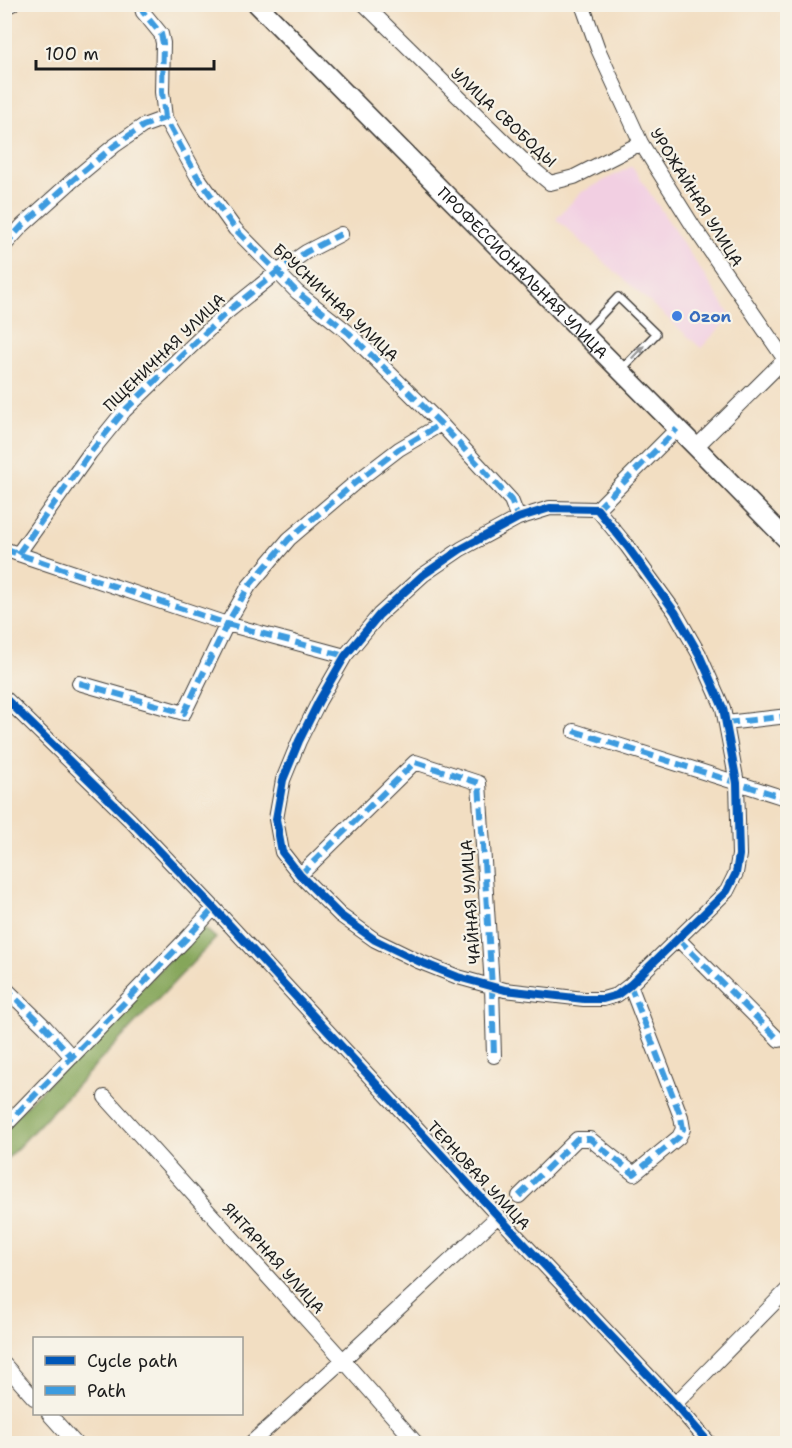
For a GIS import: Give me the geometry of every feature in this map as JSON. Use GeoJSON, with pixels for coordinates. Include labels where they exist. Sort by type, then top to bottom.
{"type":"FeatureCollection","features":[{"type":"Feature","properties":{"kind":"street"},"geometry":{"type":"LineString","coordinates":[[4,7],[12,4]]}},
{"type":"Feature","properties":{"kind":"street"},"geometry":{"type":"LineString","coordinates":[[4,246],[22,226],[114,146],[143,126],[165,118],[162,92],[163,43],[156,26],[142,12],[141,4]]}},
{"type":"Feature","properties":{"kind":"street","name":"ПРОФЕССИОНАЛЬНАЯ УЛИЦА"},"geometry":{"type":"LineString","coordinates":[[258,4],[788,542]]}},
{"type":"Feature","properties":{"kind":"street","name":"УЛИЦА СВОБОДЫ"},"geometry":{"type":"LineString","coordinates":[[364,4],[527,164],[550,183],[574,177],[641,143]]}},
{"type":"Feature","properties":{"kind":"street","name":"УРОЖАЙНАЯ УЛИЦА"},"geometry":{"type":"LineString","coordinates":[[582,4],[598,49],[641,143],[693,226],[786,360]]}},
{"type":"Feature","properties":{"kind":"street","name":"БРУСНИЧНАЯ УЛИЦА"},"geometry":{"type":"LineString","coordinates":[[165,118],[197,176],[235,228],[297,292],[349,333],[441,424],[512,500],[518,518]]}},
{"type":"Feature","properties":{"kind":"street","name":"ПЩЕНИЧНАЯ УЛИЦА"},"geometry":{"type":"LineString","coordinates":[[11,551],[124,411],[225,313],[306,252],[341,234]]}},
{"type":"Feature","properties":{"kind":"street"},"geometry":{"type":"LineString","coordinates":[[696,447],[786,360]]}},
{"type":"Feature","properties":{"kind":"street"},"geometry":{"type":"LineString","coordinates":[[79,683],[184,713],[227,624],[249,586],[290,538],[399,449],[441,424]]}},
{"type":"Feature","properties":{"kind":"street"},"geometry":{"type":"LineString","coordinates":[[597,509],[634,554],[675,612],[704,665],[723,708],[737,783],[739,855],[736,873],[727,891],[630,985],[617,995],[603,999],[584,999],[492,987],[418,961],[375,940],[340,915],[300,875],[282,852],[276,819],[284,780],[309,721],[345,656],[379,615],[423,575],[462,549],[518,518],[550,508],[597,509],[677,429]]}},
{"type":"Feature","properties":{"kind":"street"},"geometry":{"type":"LineString","coordinates":[[11,551],[227,624],[345,656]]}},
{"type":"Feature","properties":{"kind":"street","name":"ТЕРНОВАЯ УЛИЦА"},"geometry":{"type":"LineString","coordinates":[[4,697],[130,820],[214,908],[710,1443]]}},
{"type":"Feature","properties":{"kind":"street"},"geometry":{"type":"LineString","coordinates":[[726,723],[788,716]]}},
{"type":"Feature","properties":{"kind":"street"},"geometry":{"type":"LineString","coordinates":[[574,731],[788,799]]}},
{"type":"Feature","properties":{"kind":"street","name":"ЧАЙНАЯ УЛИЦА"},"geometry":{"type":"LineString","coordinates":[[300,875],[415,762],[479,783],[494,1056]]}},
{"type":"Feature","properties":{"kind":"street"},"geometry":{"type":"LineString","coordinates":[[4,1127],[186,940],[214,908]]}},
{"type":"Feature","properties":{"kind":"street"},"geometry":{"type":"LineString","coordinates":[[678,939],[779,1040]]}},
{"type":"Feature","properties":{"kind":"street"},"geometry":{"type":"LineString","coordinates":[[519,1196],[577,1139],[590,1139],[634,1174],[680,1137],[683,1129],[681,1118],[630,985]]}},
{"type":"Feature","properties":{"kind":"street"},"geometry":{"type":"LineString","coordinates":[[4,987],[45,1027],[72,1058]]}},
{"type":"Feature","properties":{"kind":"street","name":"ЯНТАРНАЯ УЛИЦА"},"geometry":{"type":"LineString","coordinates":[[105,1097],[417,1443]]}},
{"type":"Feature","properties":{"kind":"street"},"geometry":{"type":"LineString","coordinates":[[250,1443],[498,1216]]}},
{"type":"Feature","properties":{"kind":"street"},"geometry":{"type":"LineString","coordinates":[[675,1404],[788,1289]]}},
{"type":"Feature","properties":{"kind":"street"},"geometry":{"type":"LineString","coordinates":[[4,1364],[33,1397]]}},
{"type":"Feature","properties":{"kind":"street"},"geometry":{"type":"LineString","coordinates":[[51,1415],[76,1443]]}},
{"type":"Feature","properties":{"kind":"lane"},"geometry":{"type":"LineString","coordinates":[[584,333],[618,297],[656,334],[620,371]]}},
{"type":"Feature","properties":{"kind":"shaded area"},"geometry":{"type":"Polygon","coordinates":[[[632,166],[731,316],[701,348],[556,219],[580,193],[632,166]]]}},
{"type":"Feature","properties":{"kind":"green space"},"geometry":{"type":"Polygon","coordinates":[[[202,926],[216,938],[5,1161],[5,1127],[202,926]]]}},
{"type":"Feature","properties":{"kind":"marked path"},"geometry":{"type":"LineString","coordinates":[[4,7],[12,4]]}},
{"type":"Feature","properties":{"kind":"marked path"},"geometry":{"type":"LineString","coordinates":[[141,4],[143,12],[161,34],[163,43],[162,92],[165,118]]}},
{"type":"Feature","properties":{"kind":"marked path"},"geometry":{"type":"LineString","coordinates":[[4,246],[22,226],[114,146],[143,126],[165,118],[197,176],[235,229],[297,292],[349,333],[441,424],[511,500],[518,518]]}},
{"type":"Feature","properties":{"kind":"marked path"},"geometry":{"type":"LineString","coordinates":[[18,554],[90,453],[124,411],[226,313],[306,252],[341,234]]}},
{"type":"Feature","properties":{"kind":"marked path"},"geometry":{"type":"LineString","coordinates":[[79,683],[184,713],[227,624],[249,586],[289,539],[399,449],[441,424]]}},
{"type":"Feature","properties":{"kind":"marked path"},"geometry":{"type":"LineString","coordinates":[[597,509],[677,429]]}},
{"type":"Feature","properties":{"kind":"marked path"},"geometry":{"type":"LineString","coordinates":[[4,549],[227,624],[345,656]]}},
{"type":"Feature","properties":{"kind":"marked path"},"geometry":{"type":"LineString","coordinates":[[726,723],[788,716]]}},
{"type":"Feature","properties":{"kind":"marked path"},"geometry":{"type":"LineString","coordinates":[[574,731],[788,799]]}},
{"type":"Feature","properties":{"kind":"marked path"},"geometry":{"type":"LineString","coordinates":[[300,875],[415,762],[479,783],[494,1056]]}},
{"type":"Feature","properties":{"kind":"marked path"},"geometry":{"type":"LineString","coordinates":[[4,1127],[214,908]]}},
{"type":"Feature","properties":{"kind":"marked path"},"geometry":{"type":"LineString","coordinates":[[678,939],[779,1040]]}},
{"type":"Feature","properties":{"kind":"marked path"},"geometry":{"type":"LineString","coordinates":[[519,1196],[577,1139],[590,1139],[634,1174],[679,1137],[683,1129],[681,1117],[630,985]]}},
{"type":"Feature","properties":{"kind":"marked path"},"geometry":{"type":"LineString","coordinates":[[4,987],[72,1057]]}},
{"type":"Feature","properties":{"kind":"cycle path"},"geometry":{"type":"LineString","coordinates":[[550,508],[597,509],[675,612],[699,654],[723,708],[737,783],[739,855],[736,873],[727,891],[630,985],[617,995],[603,999],[505,990],[458,977],[375,940],[340,915],[300,875],[282,852],[276,819],[283,780],[319,701],[345,656],[379,615],[423,575],[461,549],[518,518],[550,508]]}},
{"type":"Feature","properties":{"kind":"cycle path"},"geometry":{"type":"LineString","coordinates":[[4,697],[130,820],[214,908],[710,1444]]}},
{"type":"Feature","properties":{"kind":"place","name":"Ozon"},"geometry":{"type":"Point","coordinates":[677,316]}}]}
